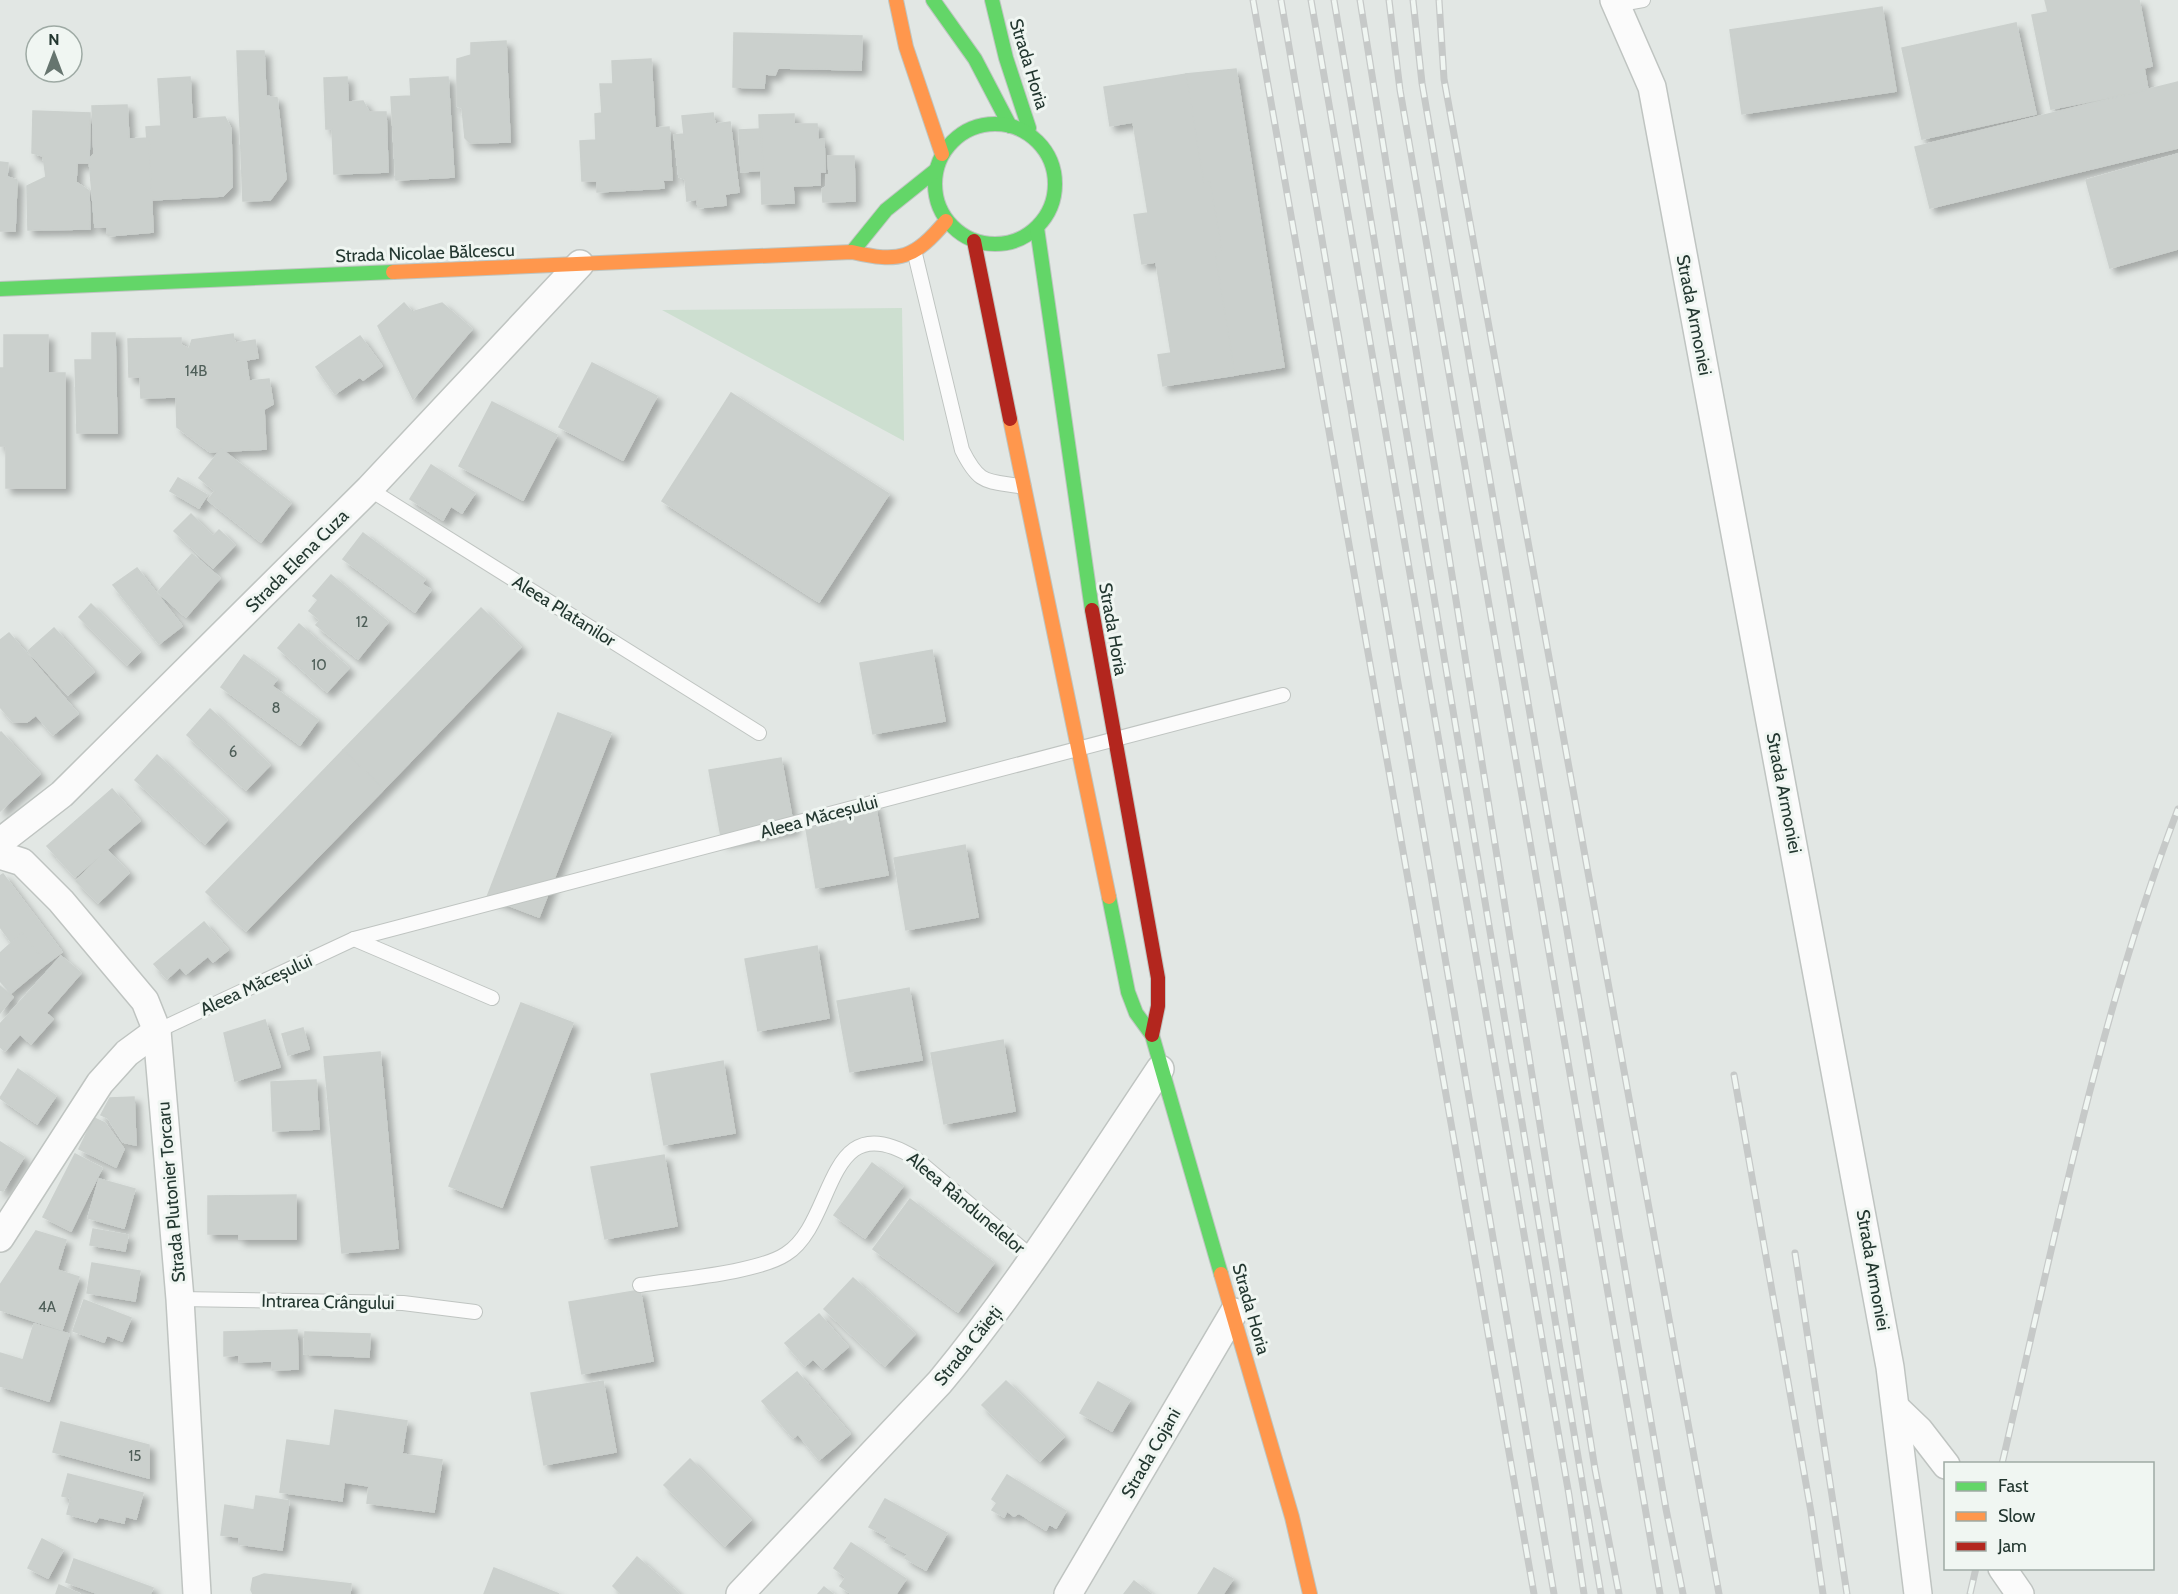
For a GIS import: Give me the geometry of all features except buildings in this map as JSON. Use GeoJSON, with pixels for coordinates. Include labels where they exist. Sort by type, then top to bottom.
{"type":"FeatureCollection","features":[{"type":"Feature","properties":{"kind":"street"},"geometry":{"type":"LineString","coordinates":[[897,0],[906,47],[942,154]]}},
{"type":"Feature","properties":{"kind":"street"},"geometry":{"type":"LineString","coordinates":[[933,0],[975,59],[1010,126]]}},
{"type":"Feature","properties":{"kind":"street","name":"Strada Horia"},"geometry":{"type":"LineString","coordinates":[[992,0],[1006,58],[1032,137]]}},
{"type":"Feature","properties":{"kind":"street","name":"Strada Armoniei"},"geometry":{"type":"LineString","coordinates":[[1614,3],[1652,87],[1873,1268],[1896,1408],[1918,1594]]}},
{"type":"Feature","properties":{"kind":"street"},"geometry":{"type":"LineString","coordinates":[[993,123],[1010,126],[1032,137],[1049,158],[1055,182],[1051,207],[1037,228],[1023,238],[1007,243],[991,244],[974,241],[959,233],[946,221],[936,196],[936,170],[942,154],[953,140],[968,130],[993,123]]}},
{"type":"Feature","properties":{"kind":"street"},"geometry":{"type":"LineString","coordinates":[[852,252],[886,210],[936,170]]}},
{"type":"Feature","properties":{"kind":"street"},"geometry":{"type":"LineString","coordinates":[[915,254],[924,249],[946,221]]}},
{"type":"Feature","properties":{"kind":"street","name":"Strada Horia"},"geometry":{"type":"LineString","coordinates":[[1037,228],[1088,589],[1158,978],[1158,1006],[1152,1035]]}},
{"type":"Feature","properties":{"kind":"street","name":"Strada Horia"},"geometry":{"type":"LineString","coordinates":[[974,241],[1128,992],[1136,1013],[1152,1035],[1160,1069],[1234,1312],[1292,1517],[1310,1594]]}},
{"type":"Feature","properties":{"kind":"street","name":"Strada Nicolae Bălcescu"},"geometry":{"type":"LineString","coordinates":[[0,289],[852,252],[898,260],[915,254]]}},
{"type":"Feature","properties":{"kind":"street","name":"Strada Elena Cuza"},"geometry":{"type":"LineString","coordinates":[[0,842],[62,794],[369,489],[580,264]]}},
{"type":"Feature","properties":{"kind":"street","name":"Strada Plutonier Torcaru"},"geometry":{"type":"LineString","coordinates":[[0,855],[22,862],[61,901],[145,1001],[157,1030],[180,1299],[197,1594]]}},
{"type":"Feature","properties":{"kind":"street"},"geometry":{"type":"LineString","coordinates":[[0,1238],[100,1083],[127,1053],[157,1030]]}},
{"type":"Feature","properties":{"kind":"street","name":"Strada Căieți"},"geometry":{"type":"LineString","coordinates":[[740,1594],[940,1382],[994,1314],[1160,1069]]}},
{"type":"Feature","properties":{"kind":"street","name":"Strada Cojani"},"geometry":{"type":"LineString","coordinates":[[1068,1594],[1234,1312]]}},
{"type":"Feature","properties":{"kind":"street"},"geometry":{"type":"LineString","coordinates":[[1896,1408],[1919,1430],[1944,1462]]}},
{"type":"Feature","properties":{"kind":"street"},"geometry":{"type":"LineString","coordinates":[[2003,1570],[2020,1594]]}},
{"type":"Feature","properties":{"kind":"lane"},"geometry":{"type":"LineString","coordinates":[[1614,3],[1644,0]]}},
{"type":"Feature","properties":{"kind":"lane"},"geometry":{"type":"LineString","coordinates":[[915,254],[962,450],[973,472],[985,480],[1025,487]]}},
{"type":"Feature","properties":{"kind":"lane","name":"Aleea Platanilor"},"geometry":{"type":"LineString","coordinates":[[369,489],[759,733]]}},
{"type":"Feature","properties":{"kind":"lane","name":"Aleea Măceșului"},"geometry":{"type":"LineString","coordinates":[[157,1030],[354,939],[1283,695]]}},
{"type":"Feature","properties":{"kind":"lane"},"geometry":{"type":"LineString","coordinates":[[354,939],[492,998]]}},
{"type":"Feature","properties":{"kind":"lane","name":"Aleea Rândunelelor"},"geometry":{"type":"LineString","coordinates":[[640,1285],[764,1265],[788,1253],[801,1239],[843,1161],[858,1145],[875,1143],[897,1147],[915,1158],[1032,1258]]}},
{"type":"Feature","properties":{"kind":"lane","name":"Intrarea Crângului"},"geometry":{"type":"LineString","coordinates":[[180,1299],[403,1303],[475,1312]]}},
{"type":"Feature","properties":{"kind":"green space"},"geometry":{"type":"Polygon","coordinates":[[[902,308],[904,441],[662,310],[902,308]]]}},
{"type":"Feature","properties":{"kind":"railway"},"geometry":{"type":"LineString","coordinates":[[1253,0],[1534,1594]]}},
{"type":"Feature","properties":{"kind":"railway"},"geometry":{"type":"LineString","coordinates":[[1281,0],[1554,1594]]}},
{"type":"Feature","properties":{"kind":"railway"},"geometry":{"type":"LineString","coordinates":[[1311,0],[1569,1495],[1584,1594]]}},
{"type":"Feature","properties":{"kind":"railway"},"geometry":{"type":"LineString","coordinates":[[1334,0],[1601,1594]]}},
{"type":"Feature","properties":{"kind":"railway"},"geometry":{"type":"LineString","coordinates":[[1360,0],[1595,1469],[1619,1594]]}},
{"type":"Feature","properties":{"kind":"railway"},"geometry":{"type":"LineString","coordinates":[[1389,0],[1400,90],[1660,1594]]}},
{"type":"Feature","properties":{"kind":"railway"},"geometry":{"type":"LineString","coordinates":[[1413,0],[1422,83],[1666,1509],[1683,1594]]}},
{"type":"Feature","properties":{"kind":"railway"},"geometry":{"type":"LineString","coordinates":[[1439,0],[1444,79],[1719,1594]]}},
{"type":"Feature","properties":{"kind":"railway"},"geometry":{"type":"LineString","coordinates":[[2002,1462],[2059,1216],[2101,1051],[2124,969],[2178,809]]}},
{"type":"Feature","properties":{"kind":"railway"},"geometry":{"type":"LineString","coordinates":[[1734,1075],[1811,1512],[1823,1594]]}},
{"type":"Feature","properties":{"kind":"railway"},"geometry":{"type":"LineString","coordinates":[[1795,1253],[1847,1594]]}},
{"type":"Feature","properties":{"kind":"railway"},"geometry":{"type":"LineString","coordinates":[[1970,1594],[1976,1570]]}},
{"type":"Feature","properties":{"kind":"traffic: fast"},"geometry":{"type":"LineString","coordinates":[[933,0],[975,59],[1010,126]]}},
{"type":"Feature","properties":{"kind":"traffic: fast"},"geometry":{"type":"LineString","coordinates":[[992,0],[1006,58],[1029,128]]}},
{"type":"Feature","properties":{"kind":"traffic: fast"},"geometry":{"type":"LineString","coordinates":[[995,124],[1018,128],[1038,141],[1051,161],[1055,184],[1051,207],[1038,227],[1018,240],[995,244],[972,240],[952,227],[939,207],[935,184],[939,161],[952,141],[972,128],[995,124]]}},
{"type":"Feature","properties":{"kind":"traffic: fast"},"geometry":{"type":"LineString","coordinates":[[852,252],[886,210],[936,170]]}},
{"type":"Feature","properties":{"kind":"traffic: fast"},"geometry":{"type":"LineString","coordinates":[[1037,228],[1092,610]]}},
{"type":"Feature","properties":{"kind":"traffic: fast"},"geometry":{"type":"LineString","coordinates":[[0,289],[393,272]]}},
{"type":"Feature","properties":{"kind":"traffic: fast"},"geometry":{"type":"LineString","coordinates":[[1109,897],[1128,992],[1136,1013],[1152,1035],[1221,1274]]}},
{"type":"Feature","properties":{"kind":"traffic: slow"},"geometry":{"type":"LineString","coordinates":[[896,0],[906,47],[942,154]]}},
{"type":"Feature","properties":{"kind":"traffic: slow"},"geometry":{"type":"LineString","coordinates":[[393,272],[852,252],[894,257],[915,250],[935,234],[946,221]]}},
{"type":"Feature","properties":{"kind":"traffic: slow"},"geometry":{"type":"LineString","coordinates":[[1010,419],[1109,897]]}},
{"type":"Feature","properties":{"kind":"traffic: slow"},"geometry":{"type":"LineString","coordinates":[[1221,1274],[1292,1517],[1310,1594]]}},
{"type":"Feature","properties":{"kind":"traffic: jam"},"geometry":{"type":"LineString","coordinates":[[974,241],[1010,419]]}},
{"type":"Feature","properties":{"kind":"traffic: jam"},"geometry":{"type":"LineString","coordinates":[[1092,610],[1158,978],[1158,1006],[1152,1035]]}}]}
